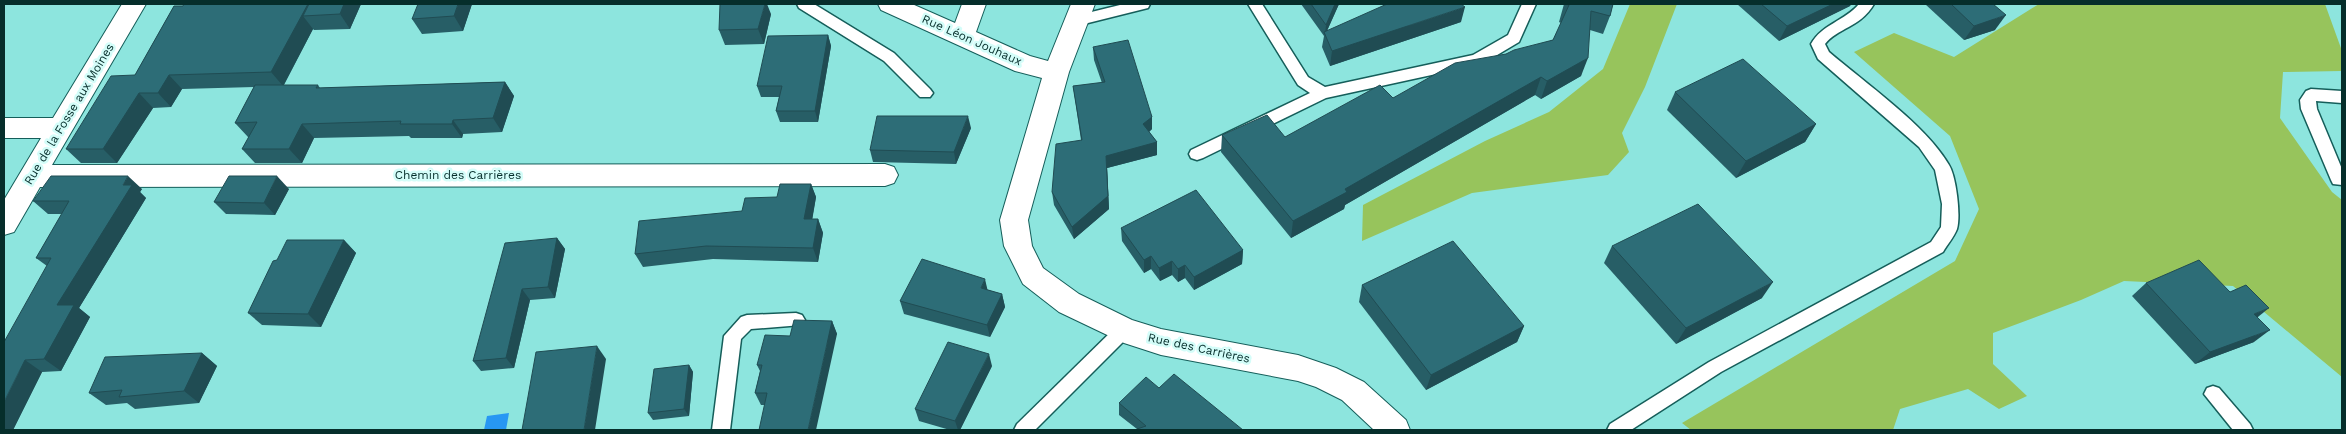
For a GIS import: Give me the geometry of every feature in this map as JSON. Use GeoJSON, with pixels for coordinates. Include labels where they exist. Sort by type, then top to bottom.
{"type":"FeatureCollection","features":[{"type":"Feature","properties":{"kind":"street","name":"Rue de la Fosse aux Moines"},"geometry":{"type":"LineString","coordinates":[[4,224],[134,4]]}},
{"type":"Feature","properties":{"kind":"street","name":"Rue Léon Jouhaux"},"geometry":{"type":"LineString","coordinates":[[890,4],[963,35],[1024,64],[1056,72]]}},
{"type":"Feature","properties":{"kind":"street"},"geometry":{"type":"LineString","coordinates":[[963,35],[974,4]]}},
{"type":"Feature","properties":{"kind":"street","name":"Rue des Carrières"},"geometry":{"type":"LineString","coordinates":[[1080,12],[1056,72],[1014,220],[1018,246],[1033,276],[1069,303],[1124,330],[1161,342],[1298,368],[1325,377],[1353,391],[1395,430]]}},
{"type":"Feature","properties":{"kind":"street"},"geometry":{"type":"LineString","coordinates":[[4,128],[59,128]]}},
{"type":"Feature","properties":{"kind":"street","name":"Chemin des Carrières"},"geometry":{"type":"LineString","coordinates":[[31,176],[885,176]]}},
{"type":"Feature","properties":{"kind":"lane"},"geometry":{"type":"LineString","coordinates":[[804,4],[889,57],[925,93]]}},
{"type":"Feature","properties":{"kind":"lane"},"geometry":{"type":"LineString","coordinates":[[1080,12],[1144,4]]}},
{"type":"Feature","properties":{"kind":"lane"},"geometry":{"type":"LineString","coordinates":[[1255,4],[1303,81],[1323,93]]}},
{"type":"Feature","properties":{"kind":"lane"},"geometry":{"type":"LineString","coordinates":[[1197,154],[1323,93],[1477,60],[1514,38],[1529,4]]}},
{"type":"Feature","properties":{"kind":"lane"},"geometry":{"type":"LineString","coordinates":[[1616,430],[1716,367],[1936,247],[1949,228],[1950,204],[1942,168],[1925,143],[1823,55],[1818,44],[1824,35],[1854,18],[1867,4]]}},
{"type":"Feature","properties":{"kind":"lane"},"geometry":{"type":"LineString","coordinates":[[2339,180],[2310,110],[2308,100],[2311,95],[2342,97]]}},
{"type":"Feature","properties":{"kind":"lane"},"geometry":{"type":"LineString","coordinates":[[721,430],[733,336],[747,322],[796,320]]}},
{"type":"Feature","properties":{"kind":"lane"},"geometry":{"type":"LineString","coordinates":[[1023,430],[1124,330]]}},
{"type":"Feature","properties":{"kind":"lane"},"geometry":{"type":"LineString","coordinates":[[2213,394],[2244,430]]}},
{"type":"Feature","properties":{"kind":"green space"},"geometry":{"type":"Polygon","coordinates":[[[1630,4],[1677,4],[1645,87],[1622,133],[1629,152],[1608,175],[1472,193],[1362,241],[1363,205],[1485,141],[1549,112],[1603,69],[1630,4]]]}},
{"type":"Feature","properties":{"kind":"green space"},"geometry":{"type":"Polygon","coordinates":[[[2039,4],[2325,4],[2342,51],[2342,71],[2283,72],[2280,118],[2332,192],[2342,200],[2342,377],[2233,286],[2124,281],[2081,300],[1993,333],[1993,364],[2027,396],[1999,409],[1968,389],[1900,409],[1893,430],[1691,430],[1682,423],[1955,261],[1979,209],[1950,136],[1854,52],[1894,33],[1954,57],[2039,4]]]}},
{"type":"Feature","properties":{"kind":"water"},"geometry":{"type":"Polygon","coordinates":[[[509,413],[506,430],[484,430],[487,416],[509,413]]]}},
{"type":"Feature","properties":{"kind":"building"},"geometry":{"type":"Polygon","coordinates":[[[184,4],[308,4],[271,72],[169,75],[158,93],[139,93],[103,149],[66,149],[111,76],[135,75],[174,6],[183,6],[184,4]]]}},
{"type":"Feature","properties":{"kind":"building"},"geometry":{"type":"Polygon","coordinates":[[[309,4],[344,4],[340,14],[303,16],[309,4]]]}},
{"type":"Feature","properties":{"kind":"building"},"geometry":{"type":"Polygon","coordinates":[[[418,4],[458,4],[454,16],[412,19],[418,4]]]}},
{"type":"Feature","properties":{"kind":"building"},"geometry":{"type":"Polygon","coordinates":[[[720,4],[765,4],[758,29],[719,30],[720,4]]]}},
{"type":"Feature","properties":{"kind":"building"},"geometry":{"type":"Polygon","coordinates":[[[1311,4],[1335,4],[1326,25],[1311,4]]]}},
{"type":"Feature","properties":{"kind":"building"},"geometry":{"type":"Polygon","coordinates":[[[1387,4],[1461,4],[1465,7],[1332,51],[1324,32],[1387,4]]]}},
{"type":"Feature","properties":{"kind":"building"},"geometry":{"type":"Polygon","coordinates":[[[1565,4],[1613,4],[1610,16],[1591,11],[1588,58],[1547,81],[1541,77],[1345,189],[1347,192],[1293,221],[1222,135],[1267,115],[1285,137],[1380,85],[1393,98],[1455,63],[1506,54],[1514,50],[1553,40],[1569,5],[1565,4]]]}},
{"type":"Feature","properties":{"kind":"building"},"geometry":{"type":"Polygon","coordinates":[[[1761,4],[1833,4],[1787,26],[1761,4]]]}},
{"type":"Feature","properties":{"kind":"building"},"geometry":{"type":"Polygon","coordinates":[[[1951,4],[1993,4],[2006,15],[1974,26],[1951,4]]]}},
{"type":"Feature","properties":{"kind":"building"},"geometry":{"type":"Polygon","coordinates":[[[828,35],[815,111],[776,111],[782,86],[757,86],[768,36],[828,35]]]}},
{"type":"Feature","properties":{"kind":"building"},"geometry":{"type":"Polygon","coordinates":[[[1128,40],[1152,117],[1143,124],[1157,142],[1106,156],[1108,196],[1072,227],[1052,192],[1056,144],[1082,140],[1073,86],[1105,82],[1093,47],[1128,40]]]}},
{"type":"Feature","properties":{"kind":"building"},"geometry":{"type":"Polygon","coordinates":[[[1743,59],[1816,124],[1746,161],[1675,92],[1743,59]]]}},
{"type":"Feature","properties":{"kind":"building"},"geometry":{"type":"Polygon","coordinates":[[[505,82],[493,118],[453,120],[452,124],[400,124],[401,121],[302,124],[289,149],[242,149],[257,122],[235,123],[255,85],[318,85],[316,88],[505,82]]]}},
{"type":"Feature","properties":{"kind":"building"},"geometry":{"type":"Polygon","coordinates":[[[877,116],[968,116],[954,152],[870,150],[877,116]]]}},
{"type":"Feature","properties":{"kind":"building"},"geometry":{"type":"Polygon","coordinates":[[[51,176],[128,176],[123,185],[132,185],[57,305],[74,305],[44,359],[25,360],[4,402],[4,342],[51,258],[36,258],[69,201],[33,201],[51,176]]]}},
{"type":"Feature","properties":{"kind":"building"},"geometry":{"type":"Polygon","coordinates":[[[229,176],[277,176],[264,203],[214,202],[229,176]]]}},
{"type":"Feature","properties":{"kind":"building"},"geometry":{"type":"Polygon","coordinates":[[[780,184],[811,184],[804,219],[818,219],[813,248],[706,246],[635,254],[639,221],[742,211],[745,198],[777,197],[780,184]]]}},
{"type":"Feature","properties":{"kind":"building"},"geometry":{"type":"Polygon","coordinates":[[[1196,190],[1243,250],[1194,277],[1185,265],[1178,269],[1172,261],[1159,268],[1151,256],[1144,260],[1121,228],[1196,190]]]}},
{"type":"Feature","properties":{"kind":"building"},"geometry":{"type":"Polygon","coordinates":[[[1698,204],[1773,282],[1686,328],[1612,246],[1698,204]]]}},
{"type":"Feature","properties":{"kind":"building"},"geometry":{"type":"Polygon","coordinates":[[[557,238],[548,287],[522,289],[506,358],[473,361],[505,243],[557,238]]]}},
{"type":"Feature","properties":{"kind":"building"},"geometry":{"type":"Polygon","coordinates":[[[287,240],[344,240],[308,314],[248,313],[273,261],[277,260],[287,240]]]}},
{"type":"Feature","properties":{"kind":"building"},"geometry":{"type":"Polygon","coordinates":[[[1453,241],[1524,326],[1431,375],[1362,285],[1453,241]]]}},
{"type":"Feature","properties":{"kind":"building"},"geometry":{"type":"Polygon","coordinates":[[[922,259],[985,279],[981,288],[1002,294],[987,325],[900,301],[922,259]]]}},
{"type":"Feature","properties":{"kind":"building"},"geometry":{"type":"Polygon","coordinates":[[[2199,260],[2230,292],[2246,285],[2269,308],[2254,314],[2270,330],[2210,352],[2146,283],[2199,260]]]}},
{"type":"Feature","properties":{"kind":"building"},"geometry":{"type":"Polygon","coordinates":[[[794,320],[832,321],[808,430],[759,430],[767,393],[755,393],[762,365],[757,365],[765,335],[790,336],[794,320]]]}},
{"type":"Feature","properties":{"kind":"building"},"geometry":{"type":"Polygon","coordinates":[[[948,342],[989,354],[955,421],[915,409],[948,342]]]}},
{"type":"Feature","properties":{"kind":"building"},"geometry":{"type":"Polygon","coordinates":[[[597,346],[584,430],[522,430],[536,352],[597,346]]]}},
{"type":"Feature","properties":{"kind":"building"},"geometry":{"type":"Polygon","coordinates":[[[202,353],[184,391],[119,397],[122,390],[89,393],[105,357],[202,353]]]}},
{"type":"Feature","properties":{"kind":"building"},"geometry":{"type":"Polygon","coordinates":[[[689,365],[684,409],[648,413],[654,369],[689,365]]]}},
{"type":"Feature","properties":{"kind":"building"},"geometry":{"type":"Polygon","coordinates":[[[1174,374],[1243,430],[1137,429],[1146,426],[1119,403],[1146,377],[1159,388],[1174,374]]]}}]}
